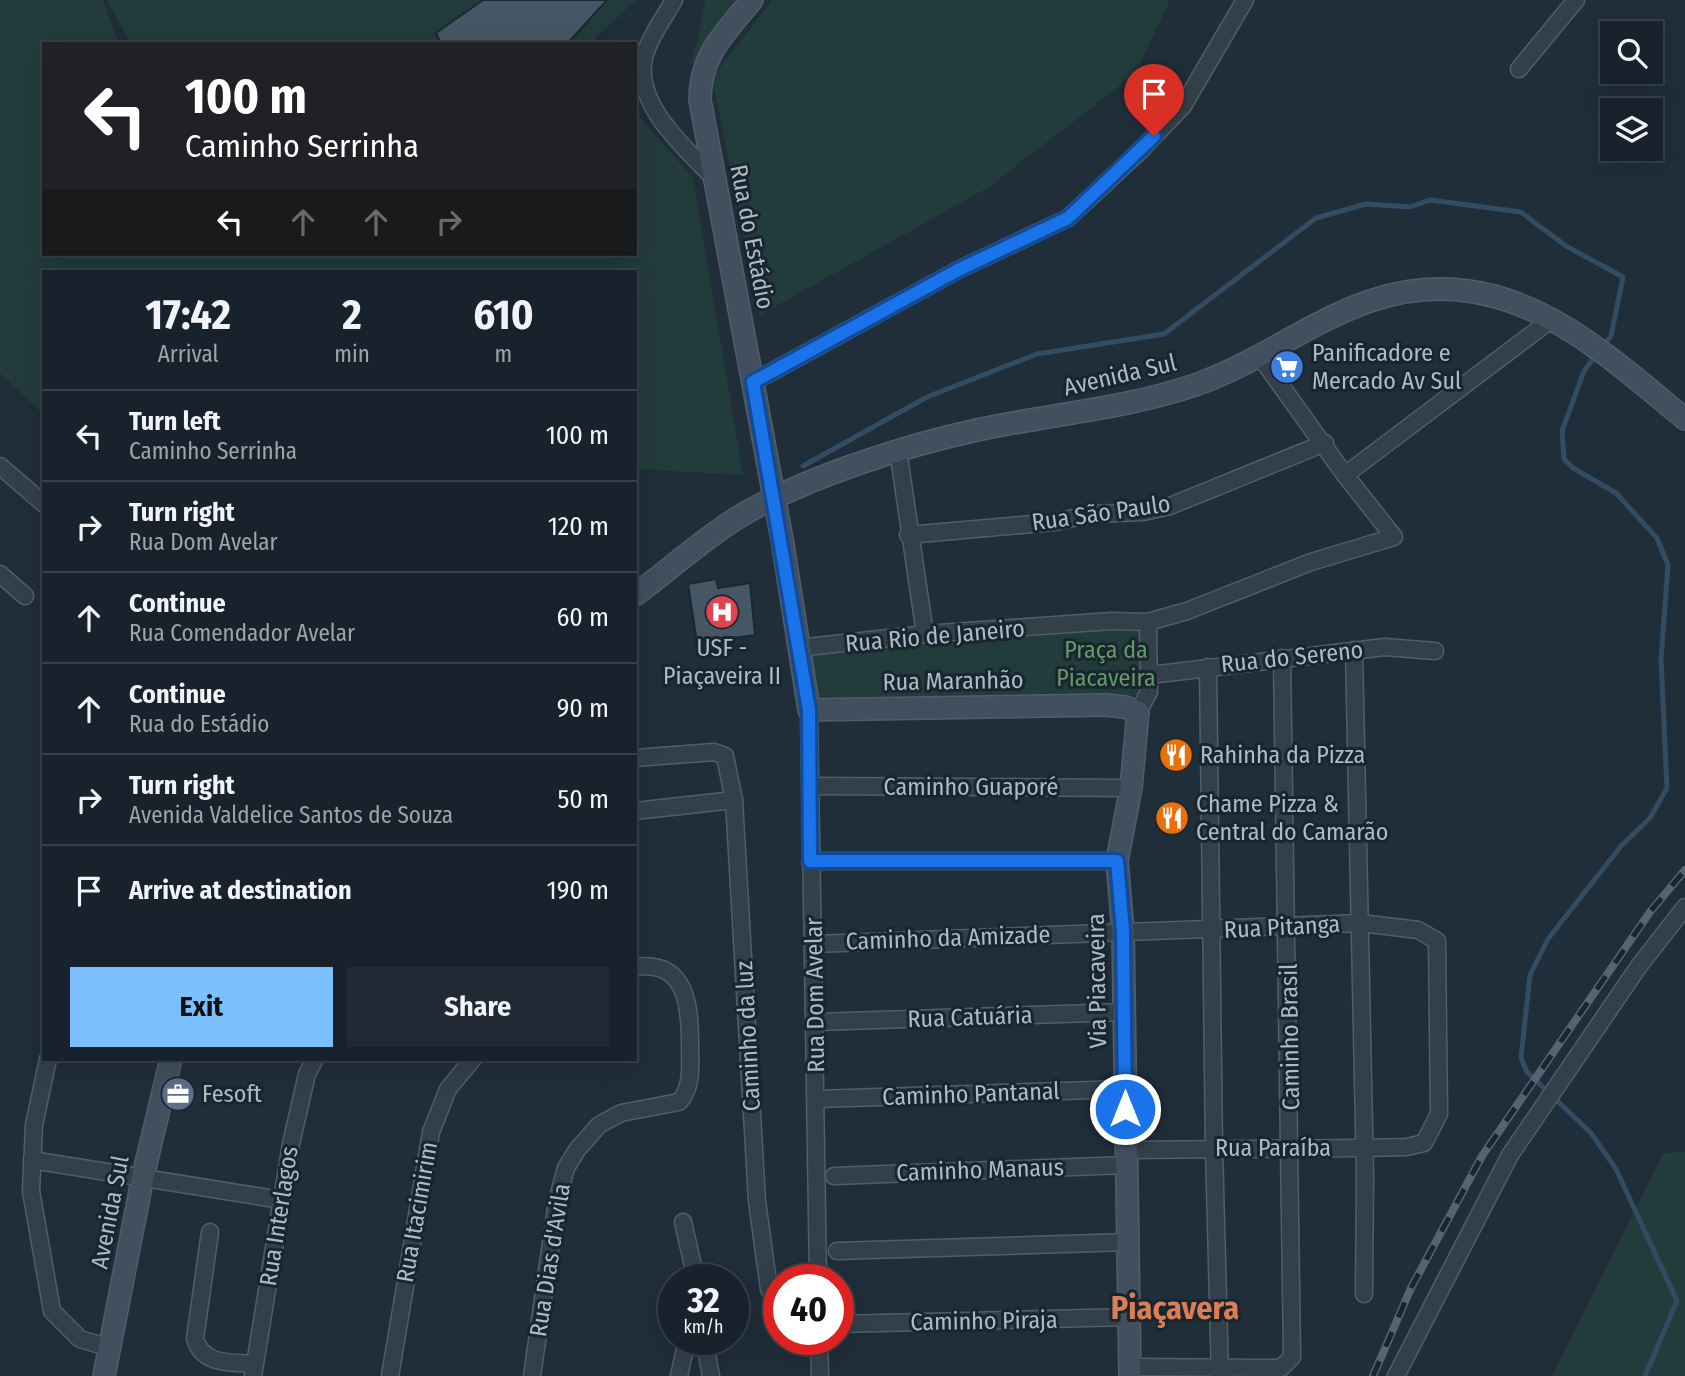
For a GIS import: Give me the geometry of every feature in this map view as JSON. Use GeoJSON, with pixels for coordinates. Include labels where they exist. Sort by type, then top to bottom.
{"type":"FeatureCollection","features":[{"type":"Feature","properties":{"kind":"street"},"geometry":{"type":"LineString","coordinates":[[674,0],[644,55],[641,78],[654,107],[673,133],[713,177]]}},
{"type":"Feature","properties":{"kind":"street","name":"Rua do Estádio"},"geometry":{"type":"LineString","coordinates":[[752,0],[713,48],[700,75],[701,100],[809,710]]}},
{"type":"Feature","properties":{"kind":"street"},"geometry":{"type":"LineString","coordinates":[[753,382],[958,270],[1068,218],[1140,151],[1183,106],[1245,0]]}},
{"type":"Feature","properties":{"kind":"street"},"geometry":{"type":"LineString","coordinates":[[1519,69],[1576,0]]}},
{"type":"Feature","properties":{"kind":"street","name":"Avenida Sul"},"geometry":{"type":"LineString","coordinates":[[637,593],[736,519],[773,498],[898,450],[977,430],[1143,401],[1202,383],[1360,303],[1404,291],[1439,289],[1489,295],[1525,306],[1572,332],[1685,419]]}},
{"type":"Feature","properties":{"kind":"street"},"geometry":{"type":"LineString","coordinates":[[1259,355],[1325,443],[1345,475],[1552,319]]}},
{"type":"Feature","properties":{"kind":"street","name":"Rua São Paulo"},"geometry":{"type":"LineString","coordinates":[[908,535],[1055,522],[1092,514],[1143,512],[1170,506],[1325,443]]}},
{"type":"Feature","properties":{"kind":"street"},"geometry":{"type":"LineString","coordinates":[[898,450],[908,535],[925,635]]}},
{"type":"Feature","properties":{"kind":"street"},"geometry":{"type":"LineString","coordinates":[[0,466],[42,502]]}},
{"type":"Feature","properties":{"kind":"street","name":"Rua Rio de Janeiro"},"geometry":{"type":"LineString","coordinates":[[798,648],[925,635],[1147,622],[1187,611],[1311,562],[1394,537],[1345,475]]}},
{"type":"Feature","properties":{"kind":"street"},"geometry":{"type":"LineString","coordinates":[[0,574],[25,596]]}},
{"type":"Feature","properties":{"kind":"street"},"geometry":{"type":"LineString","coordinates":[[1138,712],[1148,697],[1150,675],[1147,622]]}},
{"type":"Feature","properties":{"kind":"street","name":"Rua do Sereno"},"geometry":{"type":"LineString","coordinates":[[1150,675],[1385,647],[1435,651]]}},
{"type":"Feature","properties":{"kind":"street"},"geometry":{"type":"LineString","coordinates":[[1354,650],[1361,923],[1364,1294]]}},
{"type":"Feature","properties":{"kind":"street","name":"Caminho Brasil"},"geometry":{"type":"LineString","coordinates":[[1220,1372],[1281,1368],[1292,1357],[1288,926],[1282,658]]}},
{"type":"Feature","properties":{"kind":"street"},"geometry":{"type":"LineString","coordinates":[[1130,1371],[1220,1372],[1214,1148],[1208,667]]}},
{"type":"Feature","properties":{"kind":"street","name":"Rua Maranhão"},"geometry":{"type":"LineString","coordinates":[[809,710],[1106,705],[1125,706],[1138,712]]}},
{"type":"Feature","properties":{"kind":"street","name":"Rua Dom Avelar"},"geometry":{"type":"LineString","coordinates":[[809,710],[810,861],[816,944],[818,1264]]}},
{"type":"Feature","properties":{"kind":"street","name":"Via Piacaveira"},"geometry":{"type":"LineString","coordinates":[[1130,1371],[1123,931],[1117,861],[1131,788],[1138,712]]}},
{"type":"Feature","properties":{"kind":"street","name":"Caminho da luz"},"geometry":{"type":"LineString","coordinates":[[637,758],[713,752],[725,756],[728,762],[734,800],[757,1201],[765,1264]]}},
{"type":"Feature","properties":{"kind":"street","name":"Caminho Guaporé"},"geometry":{"type":"LineString","coordinates":[[811,786],[1131,788]]}},
{"type":"Feature","properties":{"kind":"street"},"geometry":{"type":"LineString","coordinates":[[637,811],[734,800]]}},
{"type":"Feature","properties":{"kind":"street"},"geometry":{"type":"LineString","coordinates":[[810,861],[1117,861]]}},
{"type":"Feature","properties":{"kind":"street"},"geometry":{"type":"LineString","coordinates":[[1396,1376],[1510,1155],[1639,966],[1685,907]]}},
{"type":"Feature","properties":{"kind":"street","name":"Rua Pitanga"},"geometry":{"type":"LineString","coordinates":[[1123,931],[1361,923],[1418,930],[1437,941],[1439,1114],[1433,1129],[1419,1146]]}},
{"type":"Feature","properties":{"kind":"street","name":"Caminho da Amizade"},"geometry":{"type":"LineString","coordinates":[[816,944],[1123,931]]}},
{"type":"Feature","properties":{"kind":"street","name":"Rua Dias d'Avila"},"geometry":{"type":"LineString","coordinates":[[532,1376],[557,1201],[566,1168],[577,1150],[599,1125],[621,1113],[681,1100],[690,1080],[690,1010],[679,983],[670,973],[658,967],[637,967]]}},
{"type":"Feature","properties":{"kind":"street","name":"Rua Catuária"},"geometry":{"type":"LineString","coordinates":[[816,1022],[1124,1012]]}},
{"type":"Feature","properties":{"kind":"street"},"geometry":{"type":"LineString","coordinates":[[48,1061],[34,1125],[31,1191],[37,1238],[52,1311],[80,1339],[110,1348]]}},
{"type":"Feature","properties":{"kind":"street","name":"Avenida Sul"},"geometry":{"type":"LineString","coordinates":[[104,1376],[143,1176],[171,1061]]}},
{"type":"Feature","properties":{"kind":"street","name":"Rua Interlagos"},"geometry":{"type":"LineString","coordinates":[[254,1370],[281,1200],[307,1074],[314,1061]]}},
{"type":"Feature","properties":{"kind":"street","name":"Rua Itacimirim"},"geometry":{"type":"LineString","coordinates":[[390,1376],[416,1202],[431,1132],[449,1089],[470,1061]]}},
{"type":"Feature","properties":{"kind":"street","name":"Caminho Pantanal"},"geometry":{"type":"LineString","coordinates":[[817,1099],[1124,1089]]}},
{"type":"Feature","properties":{"kind":"street","name":"Rua Paraíba"},"geometry":{"type":"LineString","coordinates":[[1126,1157],[1214,1148],[1419,1146]]}},
{"type":"Feature","properties":{"kind":"street","name":"Caminho Manaus"},"geometry":{"type":"LineString","coordinates":[[834,1176],[1126,1157]]}},
{"type":"Feature","properties":{"kind":"street"},"geometry":{"type":"LineString","coordinates":[[32,1160],[281,1200]]}},
{"type":"Feature","properties":{"kind":"street"},"geometry":{"type":"LineString","coordinates":[[683,1222],[693,1264]]}},
{"type":"Feature","properties":{"kind":"street"},"geometry":{"type":"LineString","coordinates":[[211,1232],[195,1339],[197,1348],[211,1360],[254,1370]]}},
{"type":"Feature","properties":{"kind":"street"},"geometry":{"type":"LineString","coordinates":[[837,1251],[1129,1242]]}},
{"type":"Feature","properties":{"kind":"street","name":"Caminho Piraja"},"geometry":{"type":"LineString","coordinates":[[854,1324],[1129,1317]]}},
{"type":"Feature","properties":{"kind":"street"},"geometry":{"type":"LineString","coordinates":[[679,1376],[684,1355]]}},
{"type":"Feature","properties":{"kind":"street"},"geometry":{"type":"LineString","coordinates":[[707,1355],[711,1376]]}},
{"type":"Feature","properties":{"kind":"street"},"geometry":{"type":"LineString","coordinates":[[819,1355],[820,1376]]}},
{"type":"Feature","properties":{"kind":"green space"},"geometry":{"type":"Polygon","coordinates":[[[0,0],[103,0],[118,42],[42,42],[42,256],[637,256],[637,114],[693,178],[743,475],[637,469],[637,270],[42,270],[42,413],[0,373],[0,0]]]}},
{"type":"Feature","properties":{"kind":"green space"},"geometry":{"type":"Polygon","coordinates":[[[107,0],[636,0],[591,42],[130,42],[107,0]]]}},
{"type":"Feature","properties":{"kind":"green space"},"geometry":{"type":"Polygon","coordinates":[[[706,0],[743,0],[691,66],[706,0]]]}},
{"type":"Feature","properties":{"kind":"green space"},"geometry":{"type":"Polygon","coordinates":[[[772,0],[1170,0],[1135,74],[989,187],[760,315],[712,78],[772,0]]]}},
{"type":"Feature","properties":{"kind":"green space","name":"Praça da Piacaveira"},"geometry":{"type":"Polygon","coordinates":[[[1139,628],[1142,695],[814,700],[807,654],[1139,628]]]}},
{"type":"Feature","properties":{"kind":"green space"},"geometry":{"type":"Polygon","coordinates":[[[1685,1152],[1685,1376],[1552,1376],[1663,1153],[1685,1152]]]}},
{"type":"Feature","properties":{"kind":"building"},"geometry":{"type":"Polygon","coordinates":[[[483,0],[607,0],[569,42],[440,42],[436,33],[483,0]]]}},
{"type":"Feature","properties":{"kind":"building","name":"USF - Piaçaveira II"},"geometry":{"type":"Polygon","coordinates":[[[716,579],[718,588],[750,583],[755,635],[697,643],[688,584],[716,579]]]}},
{"type":"Feature","properties":{"kind":"waterway"},"geometry":{"type":"LineString","coordinates":[[803,466],[927,397],[1037,354],[1164,334],[1316,218],[1366,204],[1410,207],[1430,200],[1521,212],[1566,246],[1623,277],[1611,336],[1602,347]]}},
{"type":"Feature","properties":{"kind":"waterway"},"geometry":{"type":"LineString","coordinates":[[1596,355],[1584,371],[1562,431],[1564,459],[1573,468],[1616,493],[1657,538],[1668,565],[1661,659],[1667,788],[1650,818],[1621,846],[1548,939],[1530,975],[1521,1058],[1527,1072],[1591,1133],[1616,1169],[1677,1301],[1645,1376]]}},
{"type":"Feature","properties":{"kind":"railway"},"geometry":{"type":"LineString","coordinates":[[1373,1376],[1411,1288],[1482,1156],[1650,912],[1685,870]]}},
{"type":"Feature","properties":{"kind":"place","name":"Panificadore e Mercado Av Sul"},"geometry":{"type":"Point","coordinates":[1287,367]}},
{"type":"Feature","properties":{"kind":"place","name":"USF - Piaçaveira II"},"geometry":{"type":"Point","coordinates":[722,612]}},
{"type":"Feature","properties":{"kind":"place","name":"Rahinha da Pizza"},"geometry":{"type":"Point","coordinates":[1176,755]}},
{"type":"Feature","properties":{"kind":"place","name":"Chame Pizza & Central do Camarão"},"geometry":{"type":"Point","coordinates":[1172,818]}},
{"type":"Feature","properties":{"kind":"place","name":"Fesoft"},"geometry":{"type":"Point","coordinates":[178,1094]}},
{"type":"Feature","properties":{"kind":"district","name":"Piaçavera"},"geometry":{"type":"Point","coordinates":[1175,1308]}},
{"type":"Feature","properties":{"kind":"route"},"geometry":{"type":"LineString","coordinates":[[1125,1109],[1123,931],[1117,861],[810,861],[809,710],[782,539],[753,382],[958,270],[1068,218],[1154,136]]}}]}
